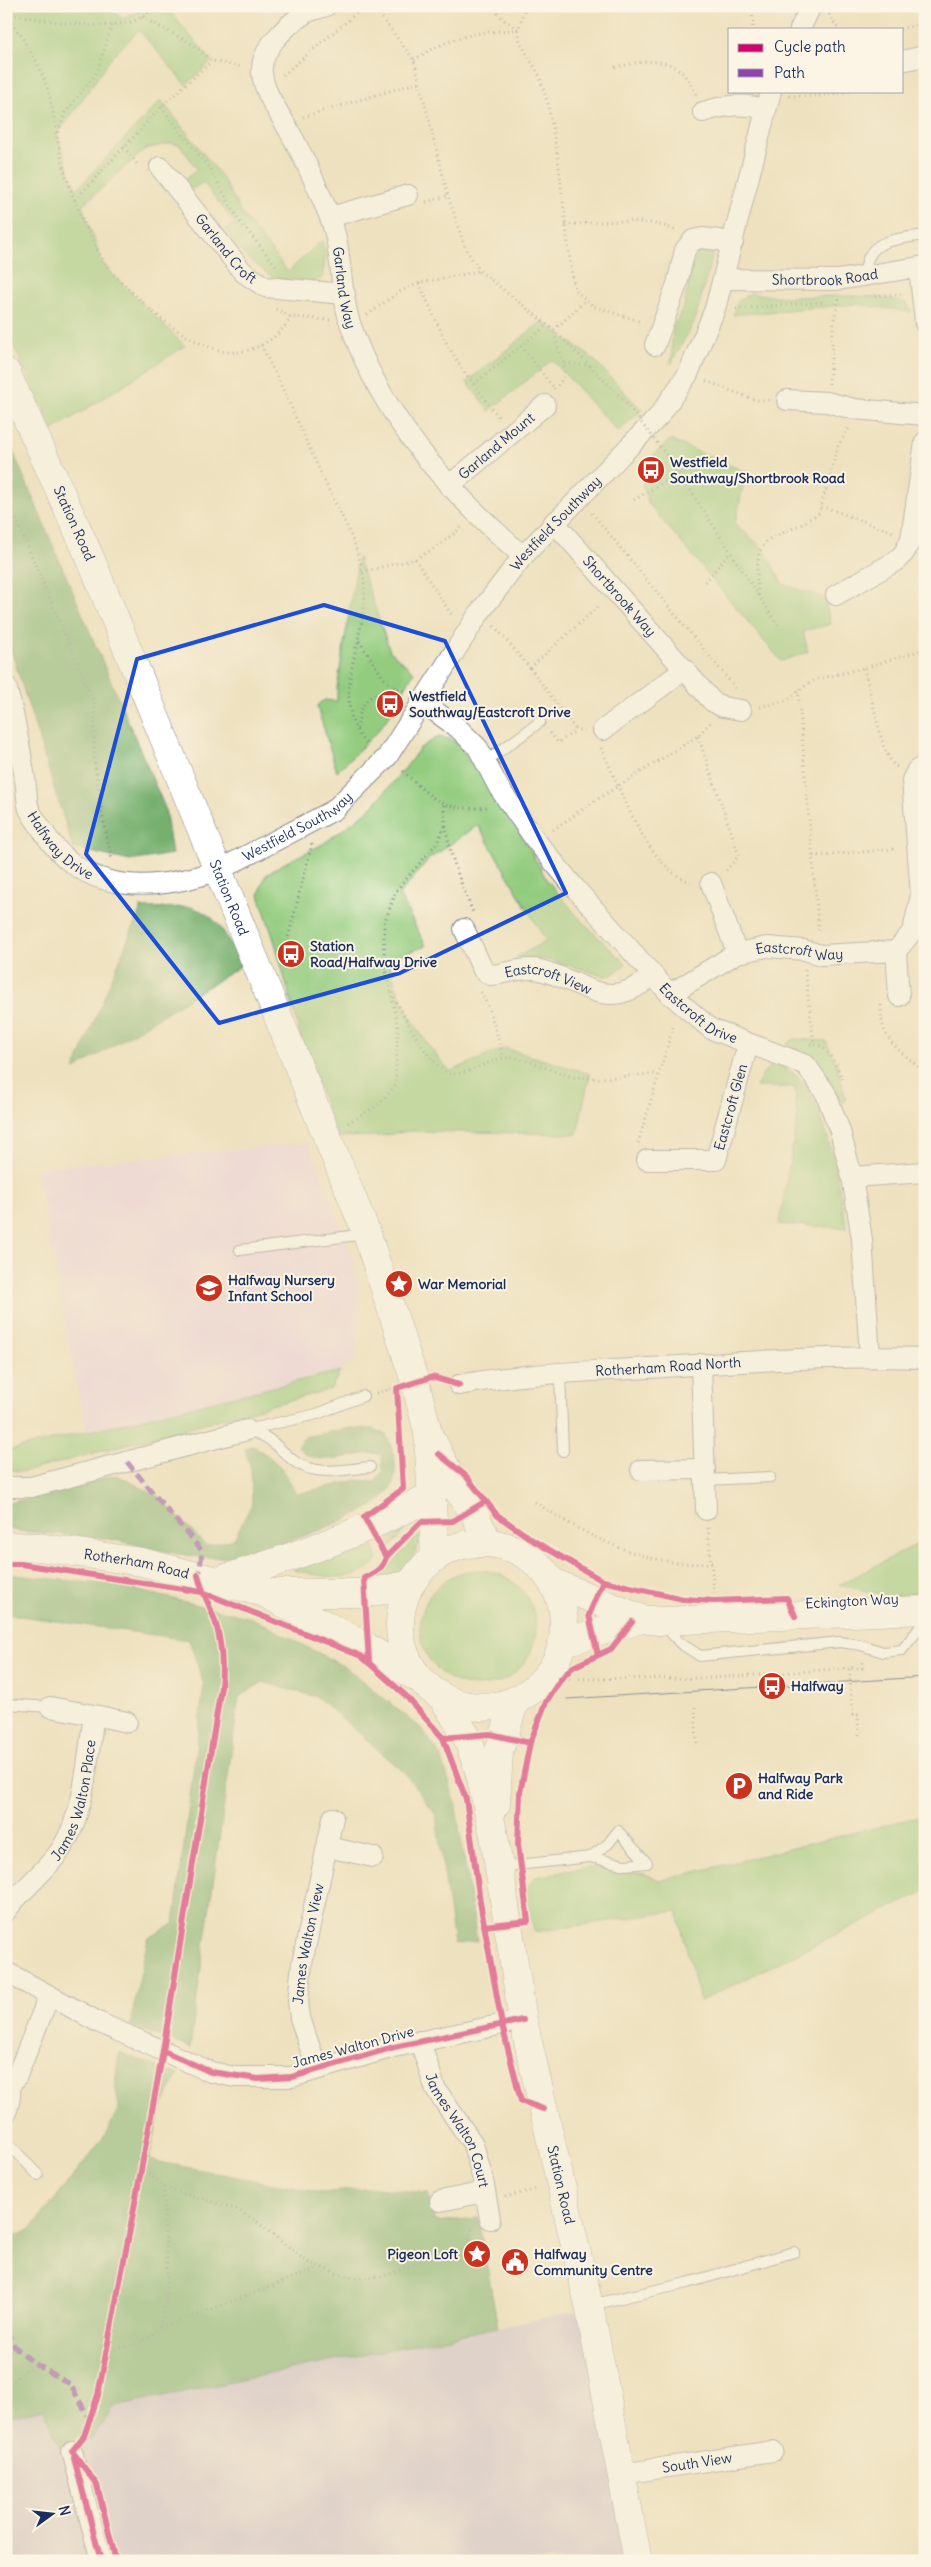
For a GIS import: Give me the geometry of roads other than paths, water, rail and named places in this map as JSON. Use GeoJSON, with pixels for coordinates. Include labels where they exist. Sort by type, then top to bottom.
{"type":"FeatureCollection","features":[{"type":"Feature","properties":{"kind":"main road","name":"Station Road"},"geometry":{"type":"LineString","coordinates":[[6,372],[91,560],[367,1234],[403,1389],[428,1432],[456,1488],[472,1509],[488,1542]]}},
{"type":"Feature","properties":{"kind":"main road","name":"Station Road"},"geometry":{"type":"LineString","coordinates":[[428,1432],[435,1556]]}},
{"type":"Feature","properties":{"kind":"main road"},"geometry":{"type":"LineString","coordinates":[[217,1581],[282,1560],[370,1526],[432,1495]]}},
{"type":"Feature","properties":{"kind":"main road","name":"Eckington Way"},"geometry":{"type":"LineString","coordinates":[[488,1542],[513,1548],[544,1570],[552,1582],[563,1612],[562,1642],[552,1668],[557,1679],[515,1701],[494,1707],[476,1708],[443,1698],[414,1677],[404,1652],[400,1626],[402,1606],[419,1570],[435,1556],[458,1545],[488,1542]]}},
{"type":"Feature","properties":{"kind":"main road","name":"Rotherham Road"},"geometry":{"type":"LineString","coordinates":[[6,1546],[56,1550],[141,1562],[265,1593],[367,1647],[414,1677]]}},
{"type":"Feature","properties":{"kind":"main road","name":"Eckington Way"},"geometry":{"type":"LineString","coordinates":[[552,1582],[650,1620]]}},
{"type":"Feature","properties":{"kind":"main road","name":"Rotherham Road"},"geometry":{"type":"LineString","coordinates":[[265,1593],[370,1593],[411,1584]]}},
{"type":"Feature","properties":{"kind":"main road","name":"Eckington Way"},"geometry":{"type":"LineString","coordinates":[[562,1642],[650,1620],[715,1620],[925,1610]]}},
{"type":"Feature","properties":{"kind":"main road","name":"Station Road"},"geometry":{"type":"LineString","coordinates":[[443,1698],[467,1737],[476,1761],[494,1836],[523,2020],[589,2305],[638,2561]]}},
{"type":"Feature","properties":{"kind":"main road","name":"Station Road"},"geometry":{"type":"LineString","coordinates":[[494,1836],[499,1751],[515,1701]]}},
{"type":"Feature","properties":{"kind":"street","name":"Garland Way"},"geometry":{"type":"LineString","coordinates":[[326,6],[306,13],[289,27],[265,56],[263,80],[330,217],[350,322],[383,399],[449,486],[477,516],[523,556]]}},
{"type":"Feature","properties":{"kind":"street"},"geometry":{"type":"LineString","coordinates":[[800,28],[811,6]]}},
{"type":"Feature","properties":{"kind":"street"},"geometry":{"type":"LineString","coordinates":[[703,112],[768,99]]}},
{"type":"Feature","properties":{"kind":"street","name":"Westfield Southway"},"geometry":{"type":"LineString","coordinates":[[219,870],[334,810],[387,757],[421,701],[480,612],[523,556],[659,416],[688,374],[702,344],[725,279],[768,99]]}},
{"type":"Feature","properties":{"kind":"street","name":"Garland Croft"},"geometry":{"type":"LineString","coordinates":[[160,167],[243,272],[265,287],[345,294]]}},
{"type":"Feature","properties":{"kind":"street"},"geometry":{"type":"LineString","coordinates":[[330,217],[408,195]]}},
{"type":"Feature","properties":{"kind":"street"},"geometry":{"type":"LineString","coordinates":[[659,337],[685,250],[693,240],[703,238],[733,242]]}},
{"type":"Feature","properties":{"kind":"street"},"geometry":{"type":"LineString","coordinates":[[922,267],[924,318]]}},
{"type":"Feature","properties":{"kind":"street","name":"Shortbrook Road"},"geometry":{"type":"LineString","coordinates":[[725,279],[838,280],[922,267]]}},
{"type":"Feature","properties":{"kind":"street","name":"Garland Mount"},"geometry":{"type":"LineString","coordinates":[[449,486],[512,434],[550,397]]}},
{"type":"Feature","properties":{"kind":"street"},"geometry":{"type":"LineString","coordinates":[[787,400],[827,402],[854,409],[925,414]]}},
{"type":"Feature","properties":{"kind":"street"},"geometry":{"type":"LineString","coordinates":[[836,595],[896,561],[904,553],[911,539],[925,442]]}},
{"type":"Feature","properties":{"kind":"street","name":"Shortbrook Way"},"geometry":{"type":"LineString","coordinates":[[554,522],[712,701],[739,708]]}},
{"type":"Feature","properties":{"kind":"street"},"geometry":{"type":"LineString","coordinates":[[603,730],[685,669]]}},
{"type":"Feature","properties":{"kind":"street","name":"Halfway Drive"},"geometry":{"type":"LineString","coordinates":[[6,686],[29,808],[53,848],[74,866],[95,878],[116,883],[180,882],[219,870]]}},
{"type":"Feature","properties":{"kind":"street","name":"Eastcroft Drive"},"geometry":{"type":"LineString","coordinates":[[421,701],[458,728],[478,748],[510,804],[537,842],[652,976],[675,999],[711,1029],[748,1044],[783,1055],[806,1066],[826,1094],[840,1131],[852,1177],[862,1239],[870,1356]]}},
{"type":"Feature","properties":{"kind":"street"},"geometry":{"type":"LineString","coordinates":[[899,996],[896,951],[914,931],[921,896],[912,780],[921,768]]}},
{"type":"Feature","properties":{"kind":"street"},"geometry":{"type":"LineString","coordinates":[[711,883],[737,953]]}},
{"type":"Feature","properties":{"kind":"street","name":"Eastcroft View"},"geometry":{"type":"LineString","coordinates":[[464,929],[483,970],[490,975],[519,970],[539,970],[596,993],[616,994],[636,989],[652,976]]}},
{"type":"Feature","properties":{"kind":"street","name":"Eastcroft Way"},"geometry":{"type":"LineString","coordinates":[[675,999],[737,953],[767,947],[813,952],[896,951]]}},
{"type":"Feature","properties":{"kind":"street","name":"Eastcroft Glen"},"geometry":{"type":"LineString","coordinates":[[647,1160],[716,1160],[748,1044]]}},
{"type":"Feature","properties":{"kind":"street"},"geometry":{"type":"LineString","coordinates":[[852,1177],[925,1172]]}},
{"type":"Feature","properties":{"kind":"street","name":"Rotherham Road North"},"geometry":{"type":"LineString","coordinates":[[460,1385],[560,1374],[702,1364],[870,1356],[925,1358]]}},
{"type":"Feature","properties":{"kind":"street"},"geometry":{"type":"LineString","coordinates":[[702,1364],[706,1510]]}},
{"type":"Feature","properties":{"kind":"street"},"geometry":{"type":"LineString","coordinates":[[6,1487],[31,1487],[247,1430]]}},
{"type":"Feature","properties":{"kind":"street"},"geometry":{"type":"LineString","coordinates":[[641,1470],[705,1475]]}},
{"type":"Feature","properties":{"kind":"street"},"geometry":{"type":"LineString","coordinates":[[50,1707],[127,1722]]}},
{"type":"Feature","properties":{"kind":"street","name":"James Walton Place"},"geometry":{"type":"LineString","coordinates":[[6,1911],[45,1870],[63,1846],[78,1810],[94,1715]]}},
{"type":"Feature","properties":{"kind":"street","name":"James Walton View"},"geometry":{"type":"LineString","coordinates":[[317,2069],[300,2018],[298,2001],[302,1963],[333,1818]]}},
{"type":"Feature","properties":{"kind":"street"},"geometry":{"type":"LineString","coordinates":[[328,1847],[373,1857]]}},
{"type":"Feature","properties":{"kind":"street","name":"James Walton Drive"},"geometry":{"type":"LineString","coordinates":[[6,1972],[100,2023],[211,2072],[258,2079],[292,2077],[420,2041],[523,2020]]}},
{"type":"Feature","properties":{"kind":"street"},"geometry":{"type":"LineString","coordinates":[[16,2078],[49,1996]]}},
{"type":"Feature","properties":{"kind":"street","name":"James Walton Court"},"geometry":{"type":"LineString","coordinates":[[420,2041],[435,2088],[472,2144],[487,2204],[440,2201]]}},
{"type":"Feature","properties":{"kind":"street"},"geometry":{"type":"LineString","coordinates":[[72,2450],[101,2561]]}},
{"type":"Feature","properties":{"kind":"street","name":"South View"},"geometry":{"type":"LineString","coordinates":[[622,2474],[773,2451]]}},
{"type":"Feature","properties":{"kind":"lane"},"geometry":{"type":"LineString","coordinates":[[864,276],[865,262],[873,249],[888,241],[925,235]]}},
{"type":"Feature","properties":{"kind":"lane"},"geometry":{"type":"LineString","coordinates":[[485,762],[540,722]]}},
{"type":"Feature","properties":{"kind":"lane"},"geometry":{"type":"LineString","coordinates":[[240,1250],[367,1234]]}},
{"type":"Feature","properties":{"kind":"lane"},"geometry":{"type":"LineString","coordinates":[[560,1374],[563,1450]]}},
{"type":"Feature","properties":{"kind":"lane"},"geometry":{"type":"LineString","coordinates":[[247,1430],[309,1416],[363,1396]]}},
{"type":"Feature","properties":{"kind":"lane"},"geometry":{"type":"LineString","coordinates":[[247,1430],[262,1433],[277,1444],[294,1461],[307,1468],[332,1470],[370,1467]]}},
{"type":"Feature","properties":{"kind":"lane"},"geometry":{"type":"LineString","coordinates":[[705,1475],[770,1477]]}},
{"type":"Feature","properties":{"kind":"lane"},"geometry":{"type":"LineString","coordinates":[[650,1620],[700,1656],[840,1642],[861,1644],[883,1652],[902,1650],[918,1630],[925,1617]]}},
{"type":"Feature","properties":{"kind":"lane"},"geometry":{"type":"LineString","coordinates":[[6,1704],[50,1707]]}},
{"type":"Feature","properties":{"kind":"lane"},"geometry":{"type":"LineString","coordinates":[[498,1868],[590,1857],[625,1865],[647,1863],[618,1831],[608,1844],[590,1857]]}},
{"type":"Feature","properties":{"kind":"lane"},"geometry":{"type":"LineString","coordinates":[[6,2122],[12,2114],[15,2102],[16,2078]]}},
{"type":"Feature","properties":{"kind":"lane"},"geometry":{"type":"LineString","coordinates":[[6,2141],[38,2175]]}},
{"type":"Feature","properties":{"kind":"lane"},"geometry":{"type":"LineString","coordinates":[[589,2305],[687,2283],[794,2252]]}},
{"type":"Feature","properties":{"kind":"tram line"},"geometry":{"type":"LineString","coordinates":[[567,1699],[925,1677]]}},
{"type":"Feature","properties":{"kind":"place","name":"Westfield Southway/Shortbrook Road"},"geometry":{"type":"Point","coordinates":[651,470]}},
{"type":"Feature","properties":{"kind":"place","name":"Westfield Southway/Eastcroft Drive"},"geometry":{"type":"Point","coordinates":[390,704]}},
{"type":"Feature","properties":{"kind":"place","name":"Station Road/Halfway Drive"},"geometry":{"type":"Point","coordinates":[291,954]}},
{"type":"Feature","properties":{"kind":"place","name":"War Memorial"},"geometry":{"type":"Point","coordinates":[399,1284]}},
{"type":"Feature","properties":{"kind":"place","name":"Halfway Nursery Infant School"},"geometry":{"type":"Point","coordinates":[209,1288]}},
{"type":"Feature","properties":{"kind":"place","name":"Halfway"},"geometry":{"type":"Point","coordinates":[772,1686]}},
{"type":"Feature","properties":{"kind":"place","name":"Halfway Park and Ride"},"geometry":{"type":"Point","coordinates":[739,1786]}},
{"type":"Feature","properties":{"kind":"place","name":"Pigeon Loft"},"geometry":{"type":"Point","coordinates":[477,2254]}},
{"type":"Feature","properties":{"kind":"place","name":"Halfway Community Centre"},"geometry":{"type":"Point","coordinates":[515,2262]}}]}
